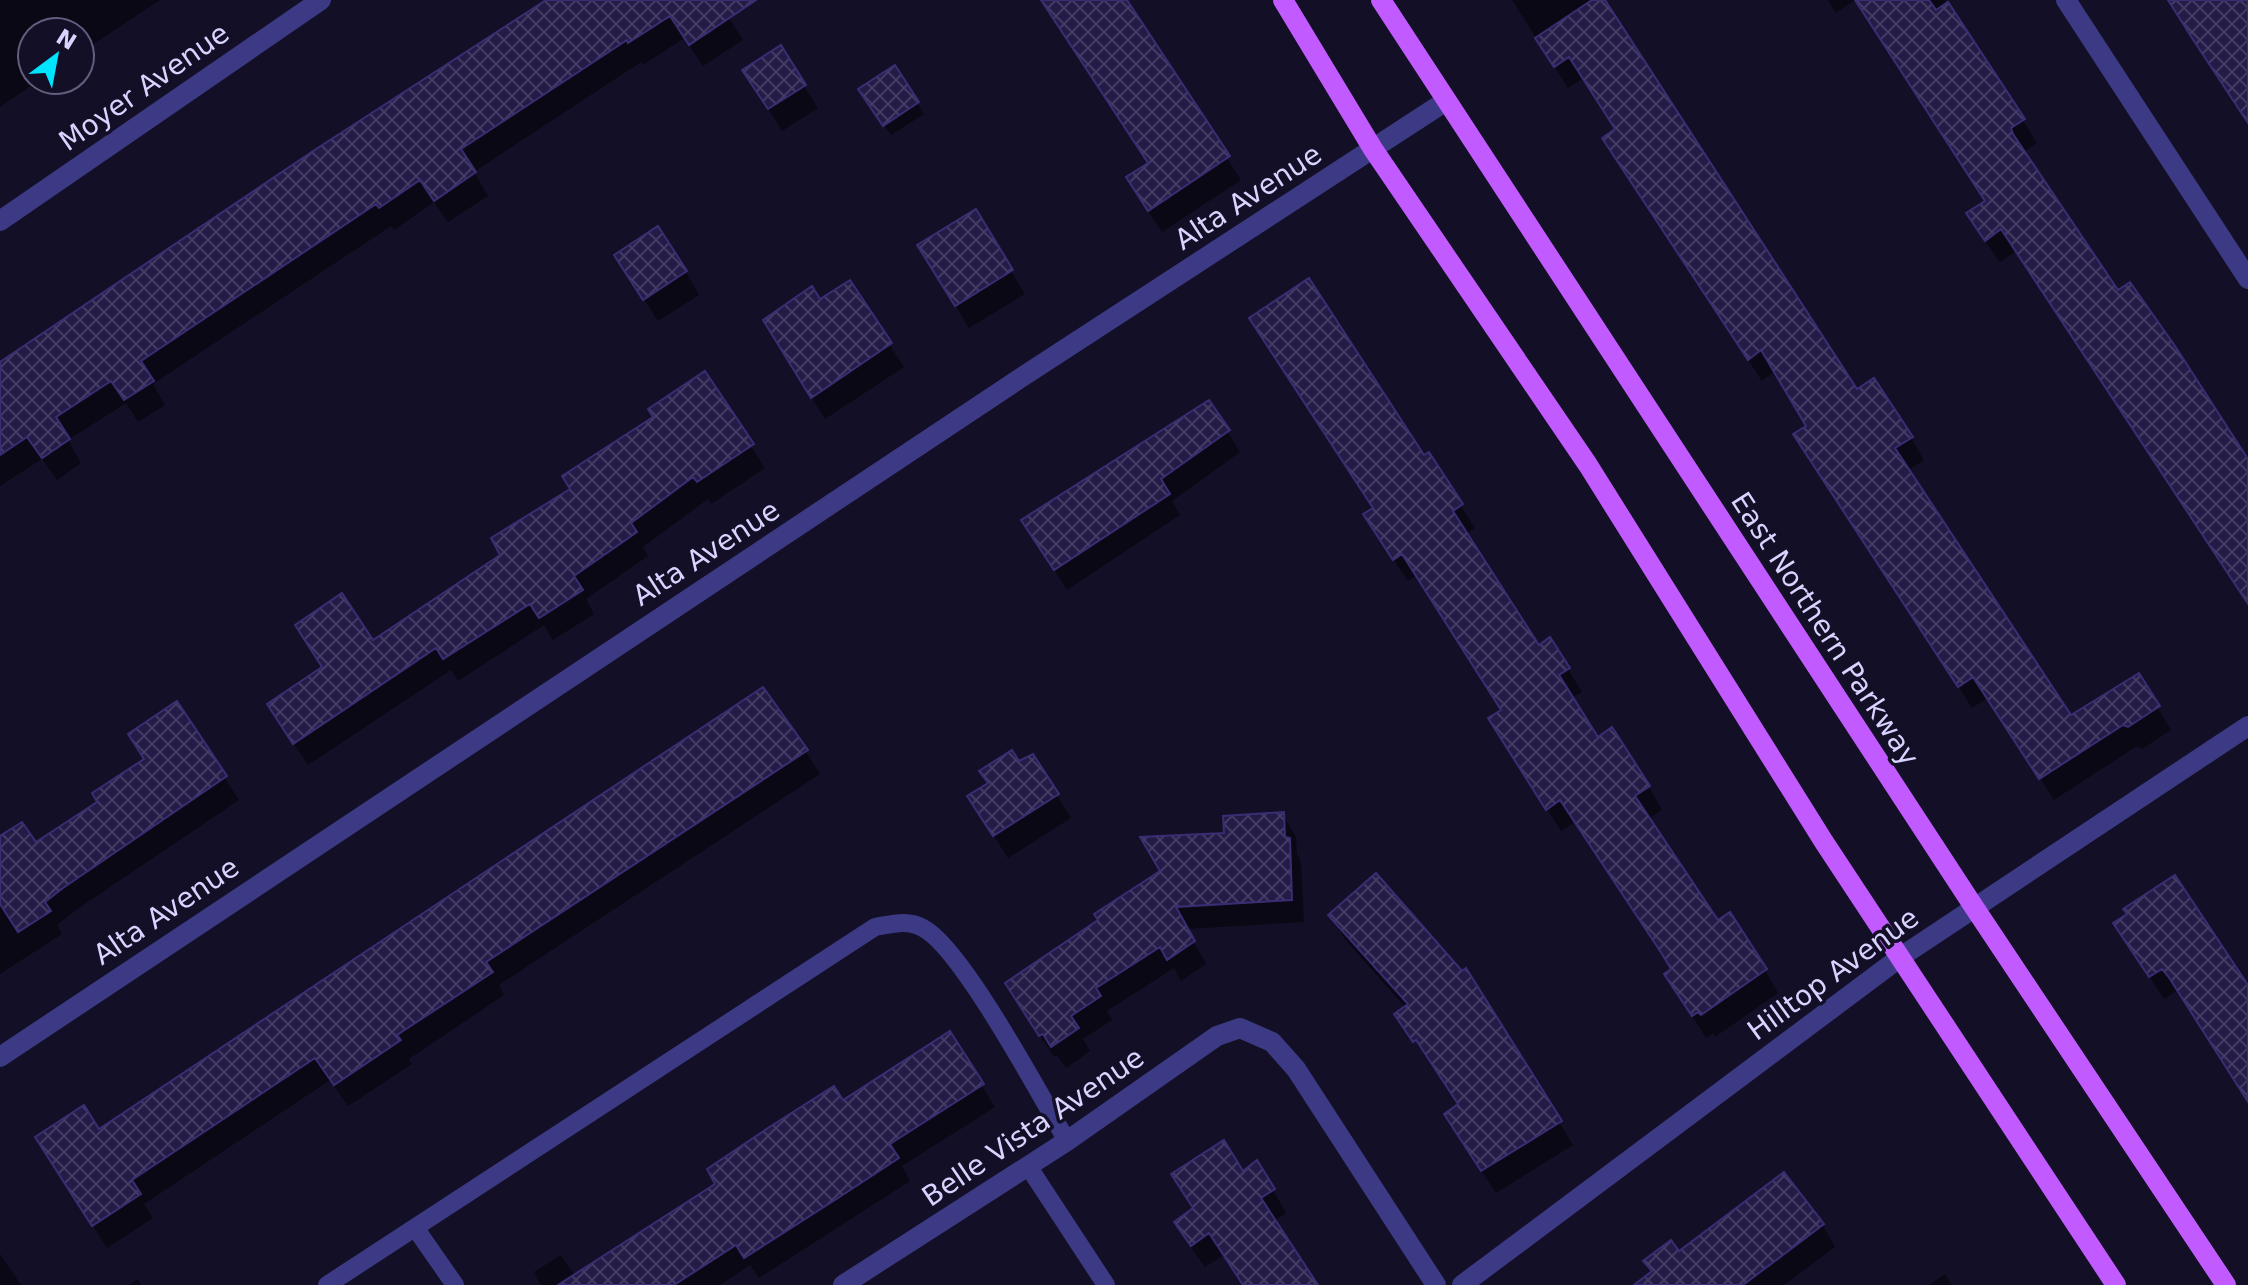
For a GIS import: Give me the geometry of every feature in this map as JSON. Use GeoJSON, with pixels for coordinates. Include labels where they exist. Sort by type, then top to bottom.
{"type":"FeatureCollection","features":[{"type":"Feature","properties":{"kind":"main road"},"geometry":{"type":"LineString","coordinates":[[1283,0],[1373,149],[1588,465],[1816,828],[2116,1285]]}},
{"type":"Feature","properties":{"kind":"main road","name":"East Northern Parkway"},"geometry":{"type":"LineString","coordinates":[[1381,0],[1974,907],[2226,1285]]}},
{"type":"Feature","properties":{"kind":"street","name":"Moyer Avenue"},"geometry":{"type":"LineString","coordinates":[[0,221],[321,0]]}},
{"type":"Feature","properties":{"kind":"street"},"geometry":{"type":"LineString","coordinates":[[2066,0],[2248,279]]}},
{"type":"Feature","properties":{"kind":"street","name":"Alta Avenue"},"geometry":{"type":"LineString","coordinates":[[0,1057],[1006,388],[1446,101]]}},
{"type":"Feature","properties":{"kind":"street","name":"Hilltop Avenue"},"geometry":{"type":"LineString","coordinates":[[1462,1285],[1902,956],[2248,726]]}},
{"type":"Feature","properties":{"kind":"street","name":"Belle Vista Avenue"},"geometry":{"type":"LineString","coordinates":[[843,1285],[1067,1141],[1217,1036],[1240,1028],[1272,1042],[1296,1069],[1436,1285]]}},
{"type":"Feature","properties":{"kind":"lane"},"geometry":{"type":"LineString","coordinates":[[327,1285],[875,927],[905,922],[924,928],[941,942],[987,1006],[1067,1141]]}},
{"type":"Feature","properties":{"kind":"lane"},"geometry":{"type":"LineString","coordinates":[[1028,1166],[1106,1285]]}},
{"type":"Feature","properties":{"kind":"lane"},"geometry":{"type":"LineString","coordinates":[[416,1229],[455,1285]]}},
{"type":"Feature","properties":{"kind":"building"},"geometry":{"type":"Polygon","coordinates":[[[546,0],[756,0],[689,45],[670,16],[628,43],[627,40],[461,149],[476,172],[434,201],[420,180],[379,208],[376,204],[141,361],[154,381],[124,400],[111,381],[56,417],[70,439],[42,458],[27,437],[0,455],[0,362],[313,151],[546,0]]]}},
{"type":"Feature","properties":{"kind":"building"},"geometry":{"type":"Polygon","coordinates":[[[1041,0],[1127,0],[1230,156],[1148,211],[1126,177],[1148,163],[1041,0]]]}},
{"type":"Feature","properties":{"kind":"building"},"geometry":{"type":"Polygon","coordinates":[[[1592,0],[1605,0],[1857,389],[1874,378],[1913,437],[1895,448],[2071,715],[2139,673],[2160,706],[2128,727],[2123,725],[2039,779],[1973,677],[1958,687],[1793,434],[1806,426],[1761,350],[1748,360],[1602,138],[1615,129],[1569,57],[1554,67],[1535,38],[1592,0]]]}},
{"type":"Feature","properties":{"kind":"building"},"geometry":{"type":"Polygon","coordinates":[[[1855,0],[1929,0],[1936,10],[1948,2],[2025,119],[2011,128],[2013,134],[2118,290],[2130,282],[2175,346],[2248,459],[2248,604],[2001,229],[1985,241],[1966,213],[1985,201],[1855,0]]]}},
{"type":"Feature","properties":{"kind":"building"},"geometry":{"type":"Polygon","coordinates":[[[2168,0],[2248,0],[2248,123],[2192,38],[2168,0]]]}},
{"type":"Feature","properties":{"kind":"building"},"geometry":{"type":"Polygon","coordinates":[[[781,45],[806,85],[768,109],[742,70],[781,45]]]}},
{"type":"Feature","properties":{"kind":"building"},"geometry":{"type":"Polygon","coordinates":[[[895,65],[919,102],[883,126],[858,89],[895,65]]]}},
{"type":"Feature","properties":{"kind":"building"},"geometry":{"type":"Polygon","coordinates":[[[976,209],[1013,270],[955,306],[917,245],[976,209]]]}},
{"type":"Feature","properties":{"kind":"building"},"geometry":{"type":"Polygon","coordinates":[[[658,226],[687,271],[643,300],[614,255],[658,226]]]}},
{"type":"Feature","properties":{"kind":"building"},"geometry":{"type":"Polygon","coordinates":[[[1309,278],[1424,455],[1429,452],[1463,504],[1453,511],[1539,645],[1550,637],[1570,668],[1559,675],[1598,737],[1612,727],[1650,786],[1635,796],[1718,920],[1730,912],[1767,969],[1701,1015],[1698,1012],[1692,1016],[1664,974],[1671,969],[1560,800],[1546,810],[1488,718],[1501,710],[1402,554],[1393,560],[1363,514],[1373,508],[1249,318],[1309,278]]]}},
{"type":"Feature","properties":{"kind":"building"},"geometry":{"type":"Polygon","coordinates":[[[850,280],[892,343],[811,398],[763,320],[812,286],[820,299],[850,280]]]}},
{"type":"Feature","properties":{"kind":"building"},"geometry":{"type":"Polygon","coordinates":[[[705,371],[754,444],[697,482],[693,477],[631,523],[637,532],[574,576],[583,590],[539,618],[530,604],[443,659],[436,648],[293,744],[267,704],[322,667],[295,625],[342,593],[373,640],[500,555],[491,538],[570,489],[562,476],[653,417],[648,409],[705,371]]]}},
{"type":"Feature","properties":{"kind":"building"},"geometry":{"type":"Polygon","coordinates":[[[1209,400],[1230,430],[1161,479],[1170,494],[1054,570],[1021,520],[1209,400]]]}},
{"type":"Feature","properties":{"kind":"building"},"geometry":{"type":"Polygon","coordinates":[[[763,687],[808,750],[486,962],[493,972],[397,1035],[401,1040],[334,1085],[315,1058],[132,1180],[141,1194],[92,1226],[35,1137],[84,1105],[99,1129],[763,687]]]}},
{"type":"Feature","properties":{"kind":"building"},"geometry":{"type":"Polygon","coordinates":[[[177,701],[227,776],[63,888],[45,902],[51,911],[18,932],[0,904],[0,836],[22,822],[36,842],[97,802],[92,793],[144,759],[128,734],[177,701]]]}},
{"type":"Feature","properties":{"kind":"building"},"geometry":{"type":"Polygon","coordinates":[[[1012,750],[1019,761],[1033,754],[1059,794],[993,836],[967,796],[988,783],[979,771],[1012,750]]]}},
{"type":"Feature","properties":{"kind":"building"},"geometry":{"type":"Polygon","coordinates":[[[1284,812],[1285,837],[1290,838],[1292,900],[1176,907],[1195,941],[1167,960],[1160,947],[1096,988],[1101,996],[1071,1016],[1079,1028],[1051,1047],[1043,1034],[1039,1036],[1005,983],[1098,920],[1094,914],[1160,871],[1140,837],[1224,833],[1223,816],[1284,812]]]}},
{"type":"Feature","properties":{"kind":"building"},"geometry":{"type":"Polygon","coordinates":[[[1376,873],[1462,971],[1466,968],[1562,1121],[1481,1171],[1444,1114],[1458,1104],[1416,1040],[1413,1042],[1394,1014],[1408,1004],[1328,915],[1376,873]]]}},
{"type":"Feature","properties":{"kind":"building"},"geometry":{"type":"Polygon","coordinates":[[[2175,875],[2248,985],[2248,1102],[2168,976],[2162,969],[2149,977],[2113,923],[2127,914],[2123,909],[2175,875]]]}},
{"type":"Feature","properties":{"kind":"building"},"geometry":{"type":"Polygon","coordinates":[[[950,1031],[984,1084],[890,1144],[899,1158],[838,1198],[744,1258],[736,1245],[674,1285],[558,1285],[715,1184],[707,1169],[771,1126],[834,1086],[843,1100],[950,1031]]]}},
{"type":"Feature","properties":{"kind":"building"},"geometry":{"type":"Polygon","coordinates":[[[1224,1140],[1243,1171],[1257,1160],[1275,1189],[1261,1198],[1318,1285],[1243,1285],[1209,1233],[1191,1246],[1174,1222],[1193,1208],[1171,1174],[1224,1140]]]}},
{"type":"Feature","properties":{"kind":"building"},"geometry":{"type":"Polygon","coordinates":[[[1784,1172],[1824,1224],[1743,1285],[1634,1285],[1652,1271],[1643,1261],[1671,1240],[1679,1251],[1784,1172]]]}}]}
